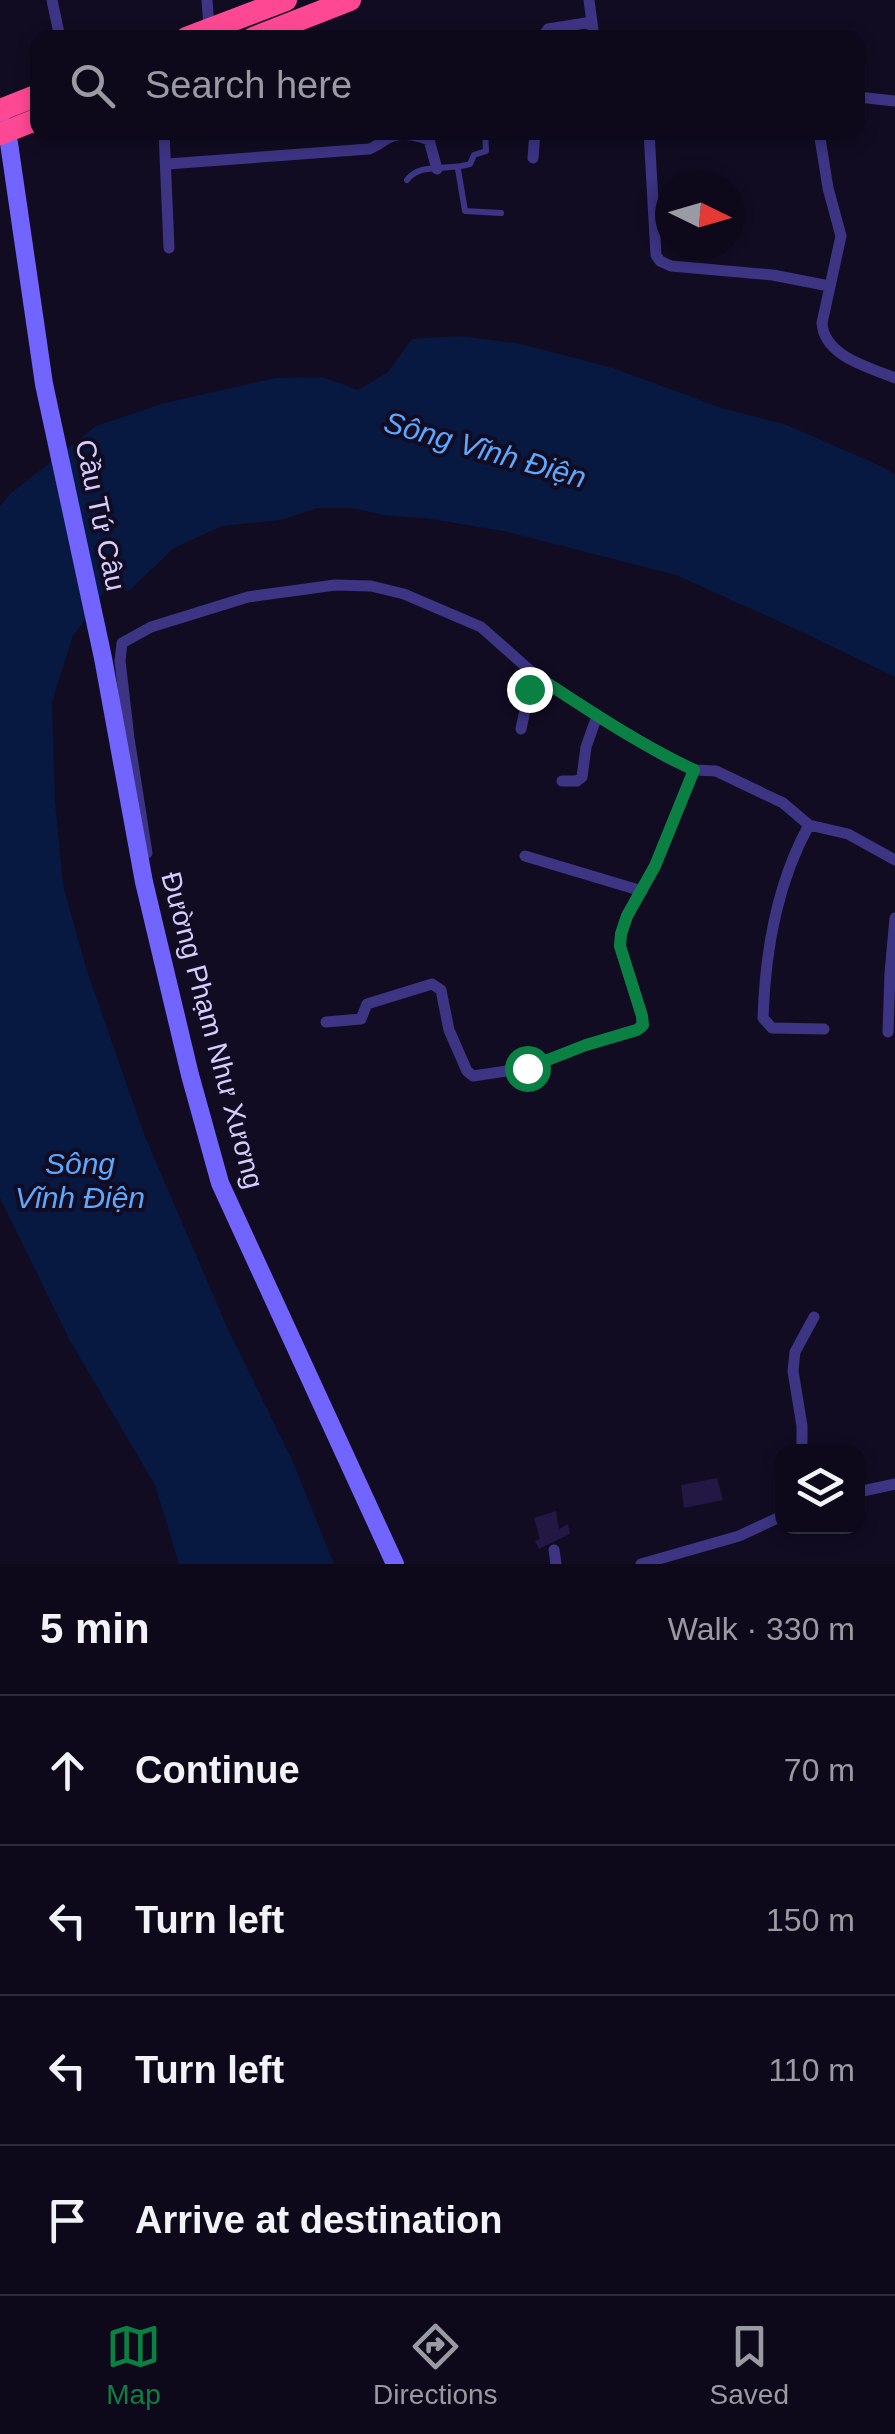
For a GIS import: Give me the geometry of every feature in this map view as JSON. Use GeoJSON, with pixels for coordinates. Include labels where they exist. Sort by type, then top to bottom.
{"type":"FeatureCollection","features":[{"type":"Feature","properties":{"kind":"highway"},"geometry":{"type":"LineString","coordinates":[[204,30],[286,0]]}},
{"type":"Feature","properties":{"kind":"highway"},"geometry":{"type":"LineString","coordinates":[[273,30],[350,0]]}},
{"type":"Feature","properties":{"kind":"highway"},"geometry":{"type":"LineString","coordinates":[[2,124],[30,102]]}},
{"type":"Feature","properties":{"kind":"highway"},"geometry":{"type":"LineString","coordinates":[[2,124],[30,120]]}},
{"type":"Feature","properties":{"kind":"main road","name":"Cầu Tứ Câu"},"geometry":{"type":"LineString","coordinates":[[2,124],[28,265],[44,384],[103,658]]}},
{"type":"Feature","properties":{"kind":"main road","name":"Đường Phạm Như Xương"},"geometry":{"type":"LineString","coordinates":[[103,658],[144,882],[220,1183],[395,1564]]}},
{"type":"Feature","properties":{"kind":"street"},"geometry":{"type":"LineString","coordinates":[[52,0],[58,30]]}},
{"type":"Feature","properties":{"kind":"street"},"geometry":{"type":"LineString","coordinates":[[207,0],[209,28]]}},
{"type":"Feature","properties":{"kind":"street"},"geometry":{"type":"LineString","coordinates":[[590,0],[593,30]]}},
{"type":"Feature","properties":{"kind":"street"},"geometry":{"type":"LineString","coordinates":[[547,30],[592,22]]}},
{"type":"Feature","properties":{"kind":"street"},"geometry":{"type":"LineString","coordinates":[[865,98],[895,101]]}},
{"type":"Feature","properties":{"kind":"street"},"geometry":{"type":"LineString","coordinates":[[165,140],[170,248]]}},
{"type":"Feature","properties":{"kind":"street"},"geometry":{"type":"LineString","coordinates":[[167,164],[369,150],[385,140]]}},
{"type":"Feature","properties":{"kind":"street"},"geometry":{"type":"LineString","coordinates":[[429,140],[438,169]]}},
{"type":"Feature","properties":{"kind":"street"},"geometry":{"type":"LineString","coordinates":[[533,158],[534,140]]}},
{"type":"Feature","properties":{"kind":"street"},"geometry":{"type":"LineString","coordinates":[[649,140],[656,255],[660,261],[671,266],[773,275],[829,286]]}},
{"type":"Feature","properties":{"kind":"street"},"geometry":{"type":"LineString","coordinates":[[819,140],[840,230],[822,322],[824,337],[838,353],[895,378]]}},
{"type":"Feature","properties":{"kind":"street"},"geometry":{"type":"LineString","coordinates":[[144,882],[147,854],[120,661],[122,644],[150,627],[248,597],[335,586],[371,586],[404,594],[481,627],[533,674],[666,757],[694,770],[716,772],[783,803],[809,825],[848,834],[895,860]]}},
{"type":"Feature","properties":{"kind":"street"},"geometry":{"type":"LineString","coordinates":[[520,729],[533,674]]}},
{"type":"Feature","properties":{"kind":"street"},"geometry":{"type":"LineString","coordinates":[[562,780],[577,781],[582,777],[586,748],[597,716]]}},
{"type":"Feature","properties":{"kind":"street"},"geometry":{"type":"LineString","coordinates":[[326,1022],[361,1018],[368,1004],[437,985],[449,1030],[466,1071],[473,1076],[527,1068],[637,1030],[643,1025],[642,1016],[620,946],[624,922],[655,866],[694,770]]}},
{"type":"Feature","properties":{"kind":"street"},"geometry":{"type":"LineString","coordinates":[[809,825],[792,859],[772,936],[763,1018],[772,1028],[824,1029]]}},
{"type":"Feature","properties":{"kind":"street"},"geometry":{"type":"LineString","coordinates":[[524,856],[642,892]]}},
{"type":"Feature","properties":{"kind":"street"},"geometry":{"type":"LineString","coordinates":[[888,1032],[895,918]]}},
{"type":"Feature","properties":{"kind":"street"},"geometry":{"type":"LineString","coordinates":[[802,1444],[795,1352],[814,1317]]}},
{"type":"Feature","properties":{"kind":"street"},"geometry":{"type":"LineString","coordinates":[[865,1490],[895,1484]]}},
{"type":"Feature","properties":{"kind":"street"},"geometry":{"type":"LineString","coordinates":[[640,1564],[739,1536],[775,1519]]}},
{"type":"Feature","properties":{"kind":"street"},"geometry":{"type":"LineString","coordinates":[[554,1550],[556,1564]]}},
{"type":"Feature","properties":{"kind":"lane"},"geometry":{"type":"LineString","coordinates":[[407,180],[412,173],[470,164],[474,155],[486,151],[485,140]]}},
{"type":"Feature","properties":{"kind":"lane"},"geometry":{"type":"LineString","coordinates":[[458,168],[465,211],[501,212]]}},
{"type":"Feature","properties":{"kind":"water","name":"Sông Vĩnh Điện"},"geometry":{"type":"Polygon","coordinates":[[[462,336],[521,344],[613,368],[722,408],[787,425],[895,475],[895,677],[676,575],[503,531],[351,508],[317,508],[281,520],[222,526],[174,548],[130,590],[104,593],[73,636],[52,702],[63,885],[86,968],[144,1134],[227,1327],[293,1462],[334,1564],[179,1564],[155,1485],[70,1341],[0,1198],[0,506],[96,426],[161,404],[275,378],[323,377],[358,390],[388,372],[412,339],[462,336]]]}},
{"type":"Feature","properties":{"kind":"building"},"geometry":{"type":"Polygon","coordinates":[[[717,1478],[723,1500],[684,1508],[681,1485],[717,1478]]]}},
{"type":"Feature","properties":{"kind":"building"},"geometry":{"type":"Polygon","coordinates":[[[556,1511],[559,1529],[568,1524],[570,1534],[539,1549],[534,1518],[556,1511]]]}},
{"type":"Feature","properties":{"kind":"route"},"geometry":{"type":"LineString","coordinates":[[527,1068],[643,1025],[620,946],[621,934],[655,866],[694,770],[597,716],[533,674],[529,689]]}}]}
